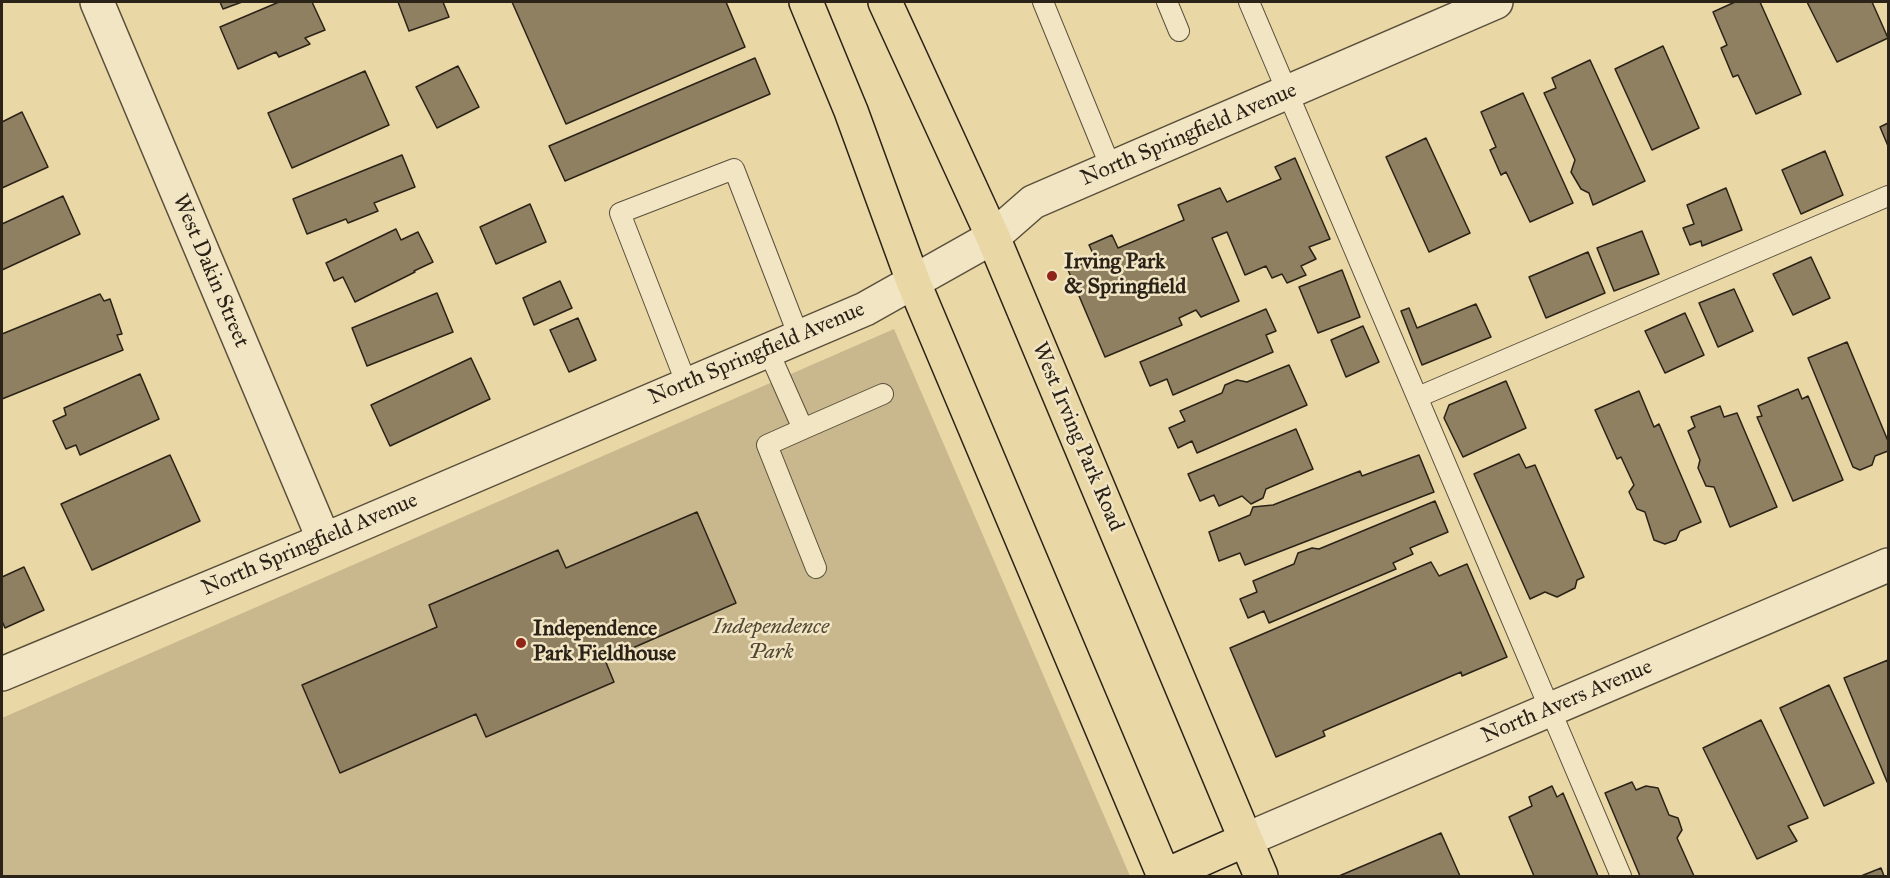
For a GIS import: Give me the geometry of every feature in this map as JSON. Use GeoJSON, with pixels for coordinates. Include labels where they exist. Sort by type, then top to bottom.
{"type":"FeatureCollection","features":[{"type":"Feature","properties":{"kind":"main road"},"geometry":{"type":"LineString","coordinates":[[806,2],[851,111],[913,281],[1164,876],[1245,840]]}},
{"type":"Feature","properties":{"kind":"main road","name":"West Irving Park Road"},"geometry":{"type":"LineString","coordinates":[[887,2],[993,237],[1261,876]]}},
{"type":"Feature","properties":{"kind":"street","name":"West Dakin Street"},"geometry":{"type":"LineString","coordinates":[[97,2],[324,540]]}},
{"type":"Feature","properties":{"kind":"street","name":"North Springfield Avenue"},"geometry":{"type":"LineString","coordinates":[[2,675],[865,309],[993,237],[1033,202],[1496,2]]}},
{"type":"Feature","properties":{"kind":"street","name":"North Avers Avenue"},"geometry":{"type":"LineString","coordinates":[[1245,840],[1888,565]]}},
{"type":"Feature","properties":{"kind":"lane"},"geometry":{"type":"LineString","coordinates":[[1043,2],[1111,168]]}},
{"type":"Feature","properties":{"kind":"lane"},"geometry":{"type":"LineString","coordinates":[[1167,2],[1179,31]]}},
{"type":"Feature","properties":{"kind":"lane"},"geometry":{"type":"LineString","coordinates":[[1249,2],[1622,876]]}},
{"type":"Feature","properties":{"kind":"lane"},"geometry":{"type":"LineString","coordinates":[[687,385],[620,213],[734,169],[799,337]]}},
{"type":"Feature","properties":{"kind":"lane"},"geometry":{"type":"LineString","coordinates":[[1418,397],[1888,196]]}},
{"type":"Feature","properties":{"kind":"lane"},"geometry":{"type":"LineString","coordinates":[[768,350],[803,429]]}},
{"type":"Feature","properties":{"kind":"lane"},"geometry":{"type":"LineString","coordinates":[[816,568],[767,445],[883,394]]}},
{"type":"Feature","properties":{"kind":"green space","name":"Independence Park"},"geometry":{"type":"Polygon","coordinates":[[[894,329],[1130,876],[2,876],[2,718],[894,329]]]}},
{"type":"Feature","properties":{"kind":"building"},"geometry":{"type":"Polygon","coordinates":[[[220,2],[242,2],[223,9],[220,2]]]}},
{"type":"Feature","properties":{"kind":"building"},"geometry":{"type":"Polygon","coordinates":[[[279,2],[312,2],[325,30],[305,38],[310,44],[279,57],[276,52],[238,69],[220,27],[279,2]]]}},
{"type":"Feature","properties":{"kind":"building"},"geometry":{"type":"Polygon","coordinates":[[[398,2],[443,2],[449,17],[409,31],[398,2]]]}},
{"type":"Feature","properties":{"kind":"building"},"geometry":{"type":"Polygon","coordinates":[[[512,2],[726,2],[745,47],[566,124],[512,2]]]}},
{"type":"Feature","properties":{"kind":"building"},"geometry":{"type":"Polygon","coordinates":[[[1735,2],[1760,2],[1801,94],[1756,114],[1738,75],[1733,77],[1721,48],[1727,45],[1713,12],[1735,2]]]}},
{"type":"Feature","properties":{"kind":"building"},"geometry":{"type":"Polygon","coordinates":[[[1807,2],[1872,2],[1888,38],[1837,62],[1807,2]]]}},
{"type":"Feature","properties":{"kind":"building"},"geometry":{"type":"Polygon","coordinates":[[[1663,46],[1699,128],[1652,150],[1615,69],[1663,46]]]}},
{"type":"Feature","properties":{"kind":"building"},"geometry":{"type":"Polygon","coordinates":[[[755,58],[770,94],[565,181],[549,146],[755,58]]]}},
{"type":"Feature","properties":{"kind":"building"},"geometry":{"type":"Polygon","coordinates":[[[1590,60],[1645,181],[1593,205],[1589,193],[1581,189],[1571,172],[1575,160],[1544,93],[1556,88],[1552,78],[1590,60]]]}},
{"type":"Feature","properties":{"kind":"building"},"geometry":{"type":"Polygon","coordinates":[[[458,66],[479,107],[437,128],[416,87],[458,66]]]}},
{"type":"Feature","properties":{"kind":"building"},"geometry":{"type":"Polygon","coordinates":[[[365,71],[389,125],[292,168],[268,113],[365,71]]]}},
{"type":"Feature","properties":{"kind":"building"},"geometry":{"type":"Polygon","coordinates":[[[1523,93],[1573,203],[1530,222],[1506,172],[1501,175],[1490,150],[1496,147],[1481,112],[1523,93]]]}},
{"type":"Feature","properties":{"kind":"building"},"geometry":{"type":"Polygon","coordinates":[[[22,112],[48,167],[2,188],[2,122],[22,112]]]}},
{"type":"Feature","properties":{"kind":"building"},"geometry":{"type":"Polygon","coordinates":[[[1888,123],[1888,146],[1880,127],[1888,123]]]}},
{"type":"Feature","properties":{"kind":"building"},"geometry":{"type":"Polygon","coordinates":[[[1426,138],[1470,233],[1429,252],[1386,157],[1426,138]]]}},
{"type":"Feature","properties":{"kind":"building"},"geometry":{"type":"Polygon","coordinates":[[[1825,151],[1843,195],[1801,214],[1782,170],[1825,151]]]}},
{"type":"Feature","properties":{"kind":"building"},"geometry":{"type":"Polygon","coordinates":[[[402,155],[415,187],[374,203],[378,211],[348,223],[346,219],[307,234],[293,199],[402,155]]]}},
{"type":"Feature","properties":{"kind":"building"},"geometry":{"type":"Polygon","coordinates":[[[1295,158],[1330,239],[1309,247],[1316,259],[1301,266],[1306,275],[1287,283],[1282,274],[1272,278],[1266,266],[1245,275],[1227,232],[1212,238],[1239,301],[1201,317],[1196,310],[1179,318],[1182,325],[1105,357],[1068,270],[1095,258],[1089,245],[1112,235],[1118,248],[1184,220],[1178,205],[1220,188],[1227,202],[1281,179],[1275,167],[1295,158]]]}},
{"type":"Feature","properties":{"kind":"building"},"geometry":{"type":"Polygon","coordinates":[[[1726,188],[1742,230],[1702,246],[1701,241],[1690,245],[1683,228],[1694,224],[1687,205],[1726,188]]]}},
{"type":"Feature","properties":{"kind":"building"},"geometry":{"type":"Polygon","coordinates":[[[63,196],[80,234],[2,270],[2,224],[63,196]]]}},
{"type":"Feature","properties":{"kind":"building"},"geometry":{"type":"Polygon","coordinates":[[[530,204],[546,242],[496,264],[480,227],[530,204]]]}},
{"type":"Feature","properties":{"kind":"building"},"geometry":{"type":"Polygon","coordinates":[[[396,229],[401,240],[418,232],[433,262],[355,302],[343,277],[334,281],[326,263],[396,229]]]}},
{"type":"Feature","properties":{"kind":"building"},"geometry":{"type":"Polygon","coordinates":[[[1642,231],[1659,274],[1614,291],[1597,248],[1642,231]]]}},
{"type":"Feature","properties":{"kind":"building"},"geometry":{"type":"Polygon","coordinates":[[[1588,252],[1605,293],[1546,318],[1529,277],[1588,252]]]}},
{"type":"Feature","properties":{"kind":"building"},"geometry":{"type":"Polygon","coordinates":[[[1811,257],[1830,298],[1793,315],[1773,274],[1811,257]]]}},
{"type":"Feature","properties":{"kind":"building"},"geometry":{"type":"Polygon","coordinates":[[[1342,270],[1360,317],[1318,333],[1299,287],[1342,270]]]}},
{"type":"Feature","properties":{"kind":"building"},"geometry":{"type":"Polygon","coordinates":[[[560,281],[572,308],[534,325],[523,298],[560,281]]]}},
{"type":"Feature","properties":{"kind":"building"},"geometry":{"type":"Polygon","coordinates":[[[1734,289],[1753,331],[1718,347],[1699,303],[1734,289]]]}},
{"type":"Feature","properties":{"kind":"building"},"geometry":{"type":"Polygon","coordinates":[[[437,293],[453,332],[367,366],[352,328],[437,293]]]}},
{"type":"Feature","properties":{"kind":"building"},"geometry":{"type":"Polygon","coordinates":[[[100,294],[104,301],[110,299],[122,334],[117,335],[123,350],[2,399],[2,334],[100,294]]]}},
{"type":"Feature","properties":{"kind":"building"},"geometry":{"type":"Polygon","coordinates":[[[1476,304],[1491,337],[1422,365],[1401,311],[1409,308],[1417,328],[1476,304]]]}},
{"type":"Feature","properties":{"kind":"building"},"geometry":{"type":"Polygon","coordinates":[[[1266,309],[1276,331],[1266,335],[1273,352],[1173,395],[1167,379],[1150,386],[1140,362],[1266,309]]]}},
{"type":"Feature","properties":{"kind":"building"},"geometry":{"type":"Polygon","coordinates":[[[1685,313],[1704,355],[1665,373],[1645,331],[1685,313]]]}},
{"type":"Feature","properties":{"kind":"building"},"geometry":{"type":"Polygon","coordinates":[[[578,318],[596,360],[569,372],[550,330],[578,318]]]}},
{"type":"Feature","properties":{"kind":"building"},"geometry":{"type":"Polygon","coordinates":[[[1363,326],[1379,362],[1346,377],[1331,340],[1363,326]]]}},
{"type":"Feature","properties":{"kind":"building"},"geometry":{"type":"Polygon","coordinates":[[[1847,342],[1888,441],[1888,451],[1875,456],[1872,465],[1860,470],[1853,467],[1808,358],[1847,342]]]}},
{"type":"Feature","properties":{"kind":"building"},"geometry":{"type":"Polygon","coordinates":[[[471,358],[490,399],[390,446],[371,405],[471,358]]]}},
{"type":"Feature","properties":{"kind":"building"},"geometry":{"type":"Polygon","coordinates":[[[1289,365],[1307,405],[1197,453],[1192,441],[1178,448],[1169,428],[1185,421],[1180,411],[1222,393],[1225,385],[1237,380],[1247,382],[1289,365]]]}},
{"type":"Feature","properties":{"kind":"building"},"geometry":{"type":"Polygon","coordinates":[[[140,374],[159,419],[80,455],[76,445],[66,449],[53,421],[66,415],[64,408],[140,374]]]}},
{"type":"Feature","properties":{"kind":"building"},"geometry":{"type":"Polygon","coordinates":[[[1506,381],[1526,428],[1463,457],[1444,418],[1449,405],[1506,381]]]}},
{"type":"Feature","properties":{"kind":"building"},"geometry":{"type":"Polygon","coordinates":[[[1798,389],[1802,399],[1808,396],[1843,480],[1793,501],[1757,417],[1762,416],[1758,406],[1798,389]]]}},
{"type":"Feature","properties":{"kind":"building"},"geometry":{"type":"Polygon","coordinates":[[[1639,391],[1654,427],[1659,424],[1701,522],[1680,531],[1676,540],[1665,544],[1654,540],[1645,512],[1637,509],[1629,492],[1634,485],[1621,457],[1617,459],[1595,410],[1639,391]]]}},
{"type":"Feature","properties":{"kind":"building"},"geometry":{"type":"Polygon","coordinates":[[[1720,406],[1724,417],[1737,413],[1777,507],[1730,527],[1714,487],[1706,486],[1698,468],[1700,460],[1688,431],[1695,427],[1691,417],[1720,406]]]}},
{"type":"Feature","properties":{"kind":"building"},"geometry":{"type":"Polygon","coordinates":[[[1296,429],[1313,469],[1266,489],[1263,498],[1251,504],[1242,496],[1219,506],[1214,495],[1200,501],[1188,474],[1296,429]]]}},
{"type":"Feature","properties":{"kind":"building"},"geometry":{"type":"Polygon","coordinates":[[[1519,454],[1526,468],[1535,465],[1584,577],[1577,580],[1575,588],[1557,597],[1545,592],[1530,599],[1474,474],[1519,454]]]}},
{"type":"Feature","properties":{"kind":"building"},"geometry":{"type":"Polygon","coordinates":[[[170,455],[200,521],[92,570],[61,504],[170,455]]]}},
{"type":"Feature","properties":{"kind":"building"},"geometry":{"type":"Polygon","coordinates":[[[1419,455],[1434,492],[1245,565],[1240,553],[1219,561],[1209,532],[1250,515],[1253,507],[1273,505],[1360,471],[1362,476],[1419,455]]]}},
{"type":"Feature","properties":{"kind":"building"},"geometry":{"type":"Polygon","coordinates":[[[1435,501],[1448,532],[1410,548],[1413,554],[1393,563],[1396,569],[1269,623],[1264,611],[1248,618],[1240,599],[1257,592],[1253,581],[1294,564],[1298,553],[1312,548],[1319,549],[1435,501]]]}},
{"type":"Feature","properties":{"kind":"building","name":"Independence Park Fieldhouse"},"geometry":{"type":"Polygon","coordinates":[[[697,512],[736,603],[605,660],[614,682],[486,737],[476,714],[340,773],[302,685],[437,627],[429,605],[558,550],[566,568],[697,512]]]}},
{"type":"Feature","properties":{"kind":"building"},"geometry":{"type":"Polygon","coordinates":[[[1431,562],[1439,576],[1467,564],[1507,657],[1462,676],[1461,672],[1323,731],[1325,736],[1276,757],[1230,648],[1431,562]]]}},
{"type":"Feature","properties":{"kind":"building"},"geometry":{"type":"Polygon","coordinates":[[[24,567],[44,610],[5,628],[2,621],[2,577],[24,567]]]}},
{"type":"Feature","properties":{"kind":"building"},"geometry":{"type":"Polygon","coordinates":[[[1888,660],[1888,784],[1844,678],[1888,660]]]}},
{"type":"Feature","properties":{"kind":"building"},"geometry":{"type":"Polygon","coordinates":[[[1829,685],[1874,783],[1824,806],[1780,708],[1829,685]]]}},
{"type":"Feature","properties":{"kind":"building"},"geometry":{"type":"Polygon","coordinates":[[[1761,720],[1808,818],[1788,826],[1797,841],[1757,859],[1703,748],[1761,720]]]}},
{"type":"Feature","properties":{"kind":"building"},"geometry":{"type":"Polygon","coordinates":[[[1632,782],[1636,790],[1646,786],[1658,788],[1669,815],[1678,818],[1682,830],[1677,838],[1694,876],[1640,876],[1605,793],[1632,782]]]}},
{"type":"Feature","properties":{"kind":"building"},"geometry":{"type":"Polygon","coordinates":[[[1552,786],[1557,797],[1563,793],[1598,876],[1534,876],[1509,817],[1532,806],[1529,797],[1552,786]]]}},
{"type":"Feature","properties":{"kind":"building"},"geometry":{"type":"Polygon","coordinates":[[[1441,833],[1460,876],[1339,876],[1441,833]]]}},
{"type":"Feature","properties":{"kind":"building"},"geometry":{"type":"Polygon","coordinates":[[[1881,868],[1884,876],[1861,876],[1881,868]]]}},
{"type":"Feature","properties":{"kind":"place","name":"Irving Park & Springfield"},"geometry":{"type":"Point","coordinates":[1052,276]}},
{"type":"Feature","properties":{"kind":"place","name":"Independence Park Fieldhouse"},"geometry":{"type":"Point","coordinates":[521,643]}}]}
